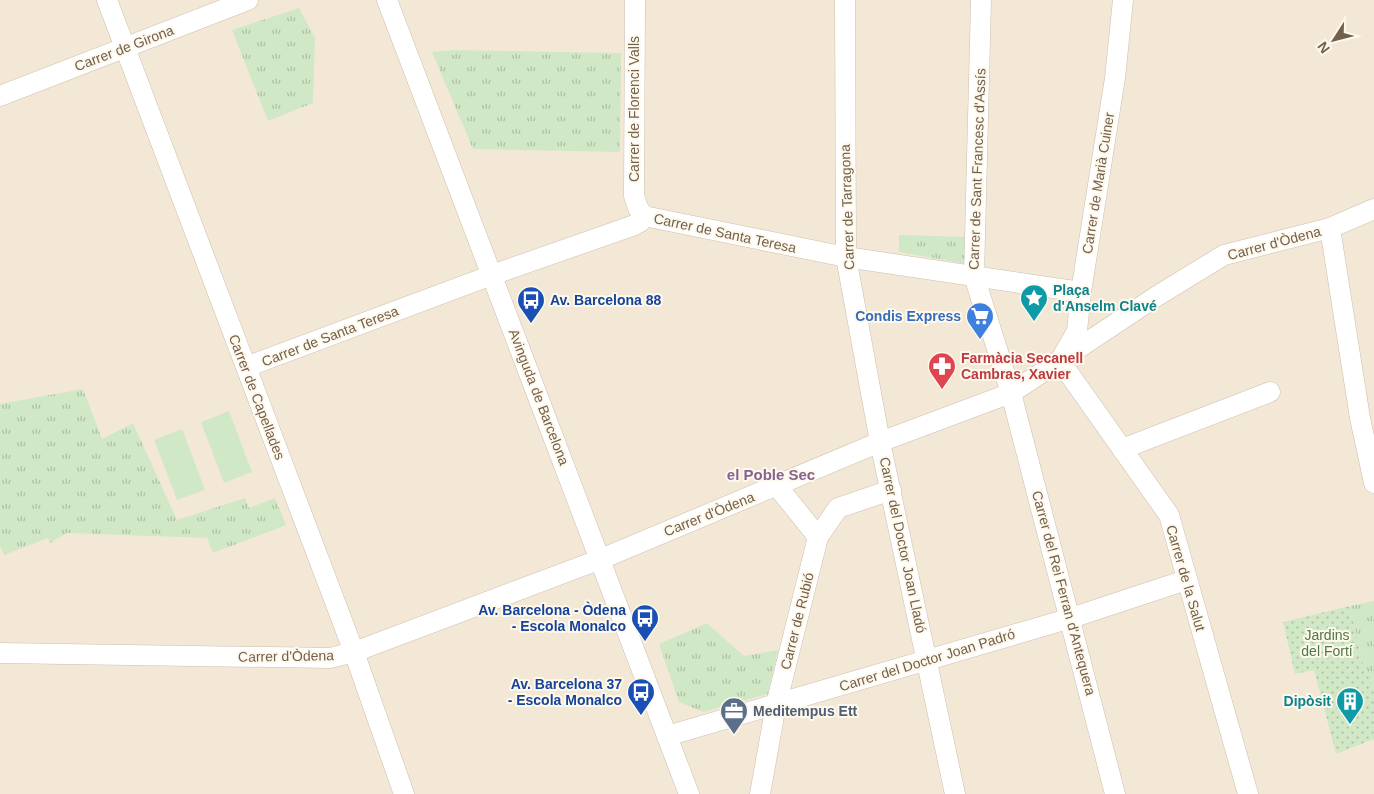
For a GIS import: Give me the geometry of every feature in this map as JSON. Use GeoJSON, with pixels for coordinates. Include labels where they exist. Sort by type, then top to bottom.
{"type":"FeatureCollection","features":[{"type":"Feature","properties":{"kind":"street","name":"Carrer de Capellades"},"geometry":{"type":"LineString","coordinates":[[108,0],[354,652],[404,794]]}},
{"type":"Feature","properties":{"kind":"street","name":"Carrer de Girona"},"geometry":{"type":"LineString","coordinates":[[0,96],[248,0]]}},
{"type":"Feature","properties":{"kind":"street","name":"Avinguda de Barcelona"},"geometry":{"type":"LineString","coordinates":[[387,0],[689,794]]}},
{"type":"Feature","properties":{"kind":"street","name":"Carrer de Florenci Valls"},"geometry":{"type":"LineString","coordinates":[[635,0],[634,196],[638,208],[644,216]]}},
{"type":"Feature","properties":{"kind":"street","name":"Carrer de Tarragona"},"geometry":{"type":"LineString","coordinates":[[845,0],[846,258],[880,442]]}},
{"type":"Feature","properties":{"kind":"street","name":"Carrer de Sant Francesc d'Assís"},"geometry":{"type":"LineString","coordinates":[[981,0],[974,276],[1011,393]]}},
{"type":"Feature","properties":{"kind":"street","name":"Carrer de Marià Cuiner"},"geometry":{"type":"LineString","coordinates":[[1060,361],[1078,331],[1080,292],[1115,78],[1123,0]]}},
{"type":"Feature","properties":{"kind":"street","name":"Carrer d'Òdena"},"geometry":{"type":"LineString","coordinates":[[0,653],[330,658],[354,652],[601,559],[880,442],[1011,393],[1157,296],[1224,255],[1330,228],[1374,209]]}},
{"type":"Feature","properties":{"kind":"street","name":"Carrer de Santa Teresa"},"geometry":{"type":"LineString","coordinates":[[246,367],[492,275],[632,226],[640,222],[644,216],[846,258],[1080,292]]}},
{"type":"Feature","properties":{"kind":"street"},"geometry":{"type":"LineString","coordinates":[[1330,228],[1360,418],[1374,483]]}},
{"type":"Feature","properties":{"kind":"street","name":"Carrer de la Salut"},"geometry":{"type":"LineString","coordinates":[[1060,361],[1169,516],[1248,794]]}},
{"type":"Feature","properties":{"kind":"street"},"geometry":{"type":"LineString","coordinates":[[1122,449],[1270,392]]}},
{"type":"Feature","properties":{"kind":"street","name":"Carrer del Rei Ferran d'Antequera"},"geometry":{"type":"LineString","coordinates":[[1011,393],[1071,618],[1115,794]]}},
{"type":"Feature","properties":{"kind":"street","name":"Carrer del Doctor Joan Lladó"},"geometry":{"type":"LineString","coordinates":[[880,442],[928,658],[955,794]]}},
{"type":"Feature","properties":{"kind":"street"},"geometry":{"type":"LineString","coordinates":[[778,486],[818,537]]}},
{"type":"Feature","properties":{"kind":"street","name":"Carrer de Rubió"},"geometry":{"type":"LineString","coordinates":[[760,794],[776,705],[818,537],[838,508],[891,490]]}},
{"type":"Feature","properties":{"kind":"street","name":"Carrer del Doctor Joan Padró"},"geometry":{"type":"LineString","coordinates":[[667,736],[776,705],[928,658],[1071,618],[1186,580]]}},
{"type":"Feature","properties":{"kind":"shaded area"},"geometry":{"type":"Polygon","coordinates":[[[0,0],[1374,0],[1374,794],[0,794],[0,0]]]}},
{"type":"Feature","properties":{"kind":"green space"},"geometry":{"type":"Polygon","coordinates":[[[299,8],[315,38],[313,103],[268,121],[232,30],[299,8]]]}},
{"type":"Feature","properties":{"kind":"green space"},"geometry":{"type":"Polygon","coordinates":[[[453,50],[621,53],[620,152],[473,149],[432,52],[453,50]]]}},
{"type":"Feature","properties":{"kind":"green space"},"geometry":{"type":"Polygon","coordinates":[[[899,235],[968,237],[967,264],[899,252],[899,235]]]}},
{"type":"Feature","properties":{"kind":"green space"},"geometry":{"type":"Polygon","coordinates":[[[83,389],[102,439],[133,423],[177,520],[245,498],[249,508],[275,498],[286,525],[213,553],[207,538],[67,533],[50,543],[48,538],[4,555],[0,546],[0,404],[83,389]]]}},
{"type":"Feature","properties":{"kind":"green space"},"geometry":{"type":"Polygon","coordinates":[[[229,411],[252,472],[224,483],[201,422],[229,411]]]}},
{"type":"Feature","properties":{"kind":"green space"},"geometry":{"type":"Polygon","coordinates":[[[182,429],[205,490],[177,500],[154,440],[182,429]]]}},
{"type":"Feature","properties":{"kind":"green space"},"geometry":{"type":"Polygon","coordinates":[[[1374,601],[1374,688],[1363,665],[1350,606],[1374,601]]]}},
{"type":"Feature","properties":{"kind":"green space","name":"Jardins del Fortí"},"geometry":{"type":"Polygon","coordinates":[[[1350,606],[1363,665],[1374,688],[1374,739],[1336,754],[1314,670],[1295,674],[1283,622],[1350,606]]]}},
{"type":"Feature","properties":{"kind":"green space"},"geometry":{"type":"Polygon","coordinates":[[[707,623],[744,656],[778,650],[768,694],[703,712],[679,702],[659,644],[707,623]]]}},
{"type":"Feature","properties":{"kind":"place","name":"Plaça d'Anselm Clavé"},"geometry":{"type":"Point","coordinates":[1034,322]}},
{"type":"Feature","properties":{"kind":"place","name":"Av. Barcelona 88"},"geometry":{"type":"Point","coordinates":[531,324]}},
{"type":"Feature","properties":{"kind":"place","name":"Condis Express"},"geometry":{"type":"Point","coordinates":[980,340]}},
{"type":"Feature","properties":{"kind":"place","name":"Farmàcia Secanell Cambras, Xavier"},"geometry":{"type":"Point","coordinates":[942,390]}},
{"type":"Feature","properties":{"kind":"place","name":"Av. Barcelona - Òdena - Escola Monalco"},"geometry":{"type":"Point","coordinates":[645,642]}},
{"type":"Feature","properties":{"kind":"place","name":"Av. Barcelona 37 - Escola Monalco"},"geometry":{"type":"Point","coordinates":[641,716]}},
{"type":"Feature","properties":{"kind":"place","name":"Dipòsit"},"geometry":{"type":"Point","coordinates":[1350,725]}},
{"type":"Feature","properties":{"kind":"place","name":"Meditempus Ett"},"geometry":{"type":"Point","coordinates":[734,735]}},
{"type":"Feature","properties":{"kind":"district","name":"el Poble Sec"},"geometry":{"type":"Point","coordinates":[771,474]}}]}
